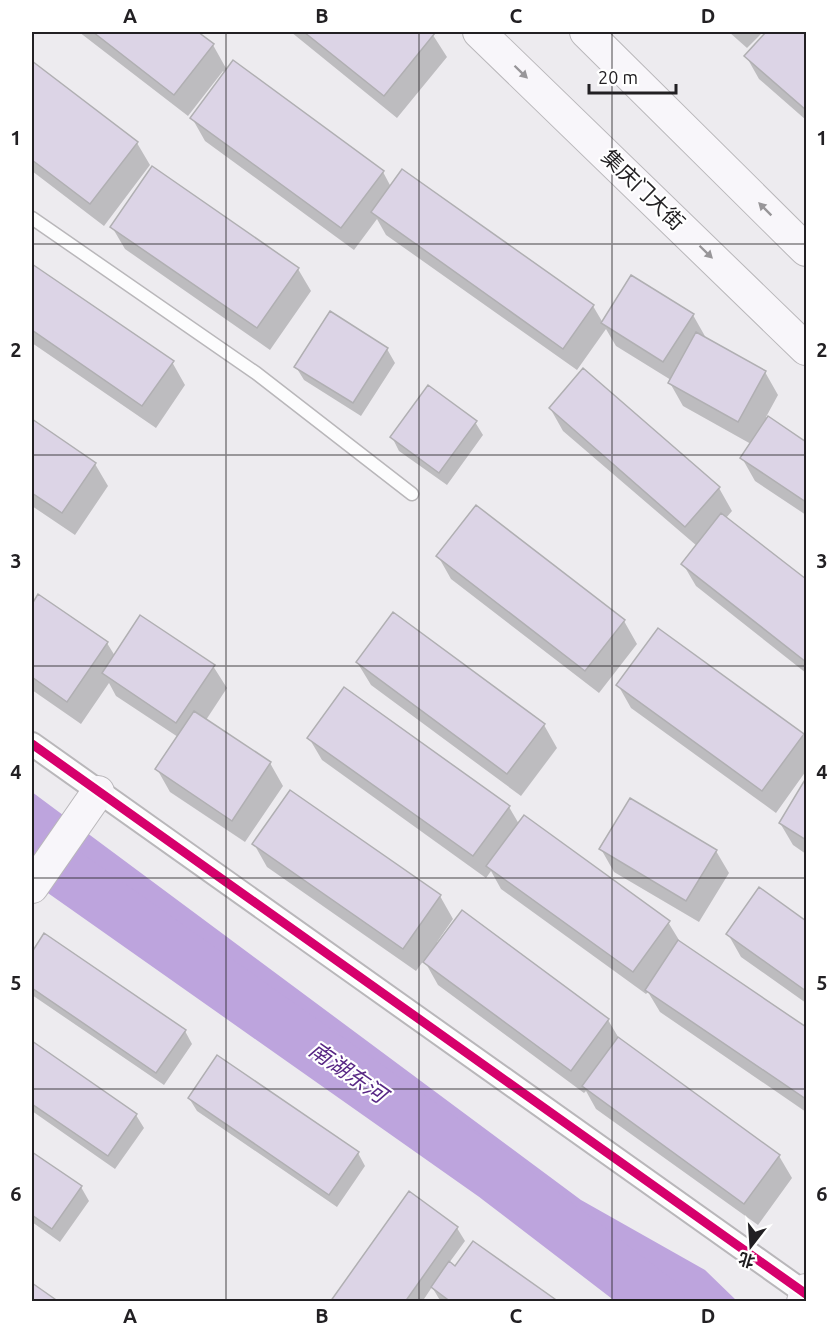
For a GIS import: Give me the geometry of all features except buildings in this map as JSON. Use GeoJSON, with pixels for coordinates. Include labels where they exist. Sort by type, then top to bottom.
{"type":"FeatureCollection","features":[{"type":"Feature","properties":{"kind":"main road","name":"集庆门大街"},"geometry":{"type":"LineString","coordinates":[[479,32],[807,349]]}},
{"type":"Feature","properties":{"kind":"main road"},"geometry":{"type":"LineString","coordinates":[[586,32],[807,250]]}},
{"type":"Feature","properties":{"kind":"main road"},"geometry":{"type":"LineString","coordinates":[[32,887],[98,792]]}},
{"type":"Feature","properties":{"kind":"street"},"geometry":{"type":"LineString","coordinates":[[32,744],[805,1295]]}},
{"type":"Feature","properties":{"kind":"lane"},"geometry":{"type":"LineString","coordinates":[[32,218],[256,373],[412,494]]}},
{"type":"Feature","properties":{"kind":"shaded area"},"geometry":{"type":"Polygon","coordinates":[[[32,792],[581,1200],[705,1270],[737,1301],[662,1301],[616,1255],[32,846],[32,792]]]}},
{"type":"Feature","properties":{"kind":"waterway","name":"南湖东河"},"geometry":{"type":"LineString","coordinates":[[32,850],[496,1177],[659,1302]]}},
{"type":"Feature","properties":{"kind":"cycle path"},"geometry":{"type":"LineString","coordinates":[[32,744],[806,1294]]}}]}
